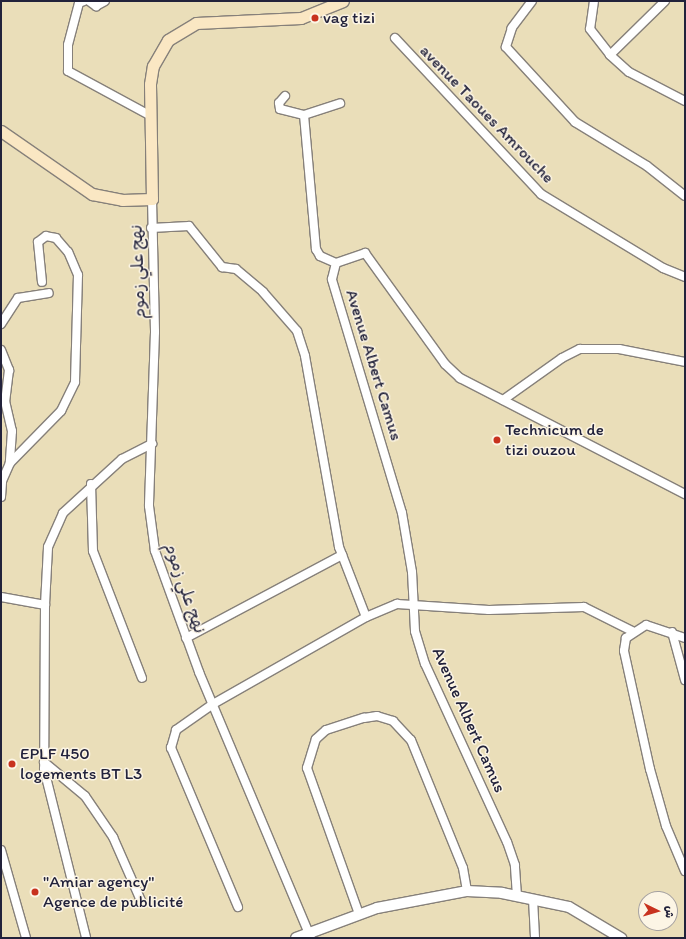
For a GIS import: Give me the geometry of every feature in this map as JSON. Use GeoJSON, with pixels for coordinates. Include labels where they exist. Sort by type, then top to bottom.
{"type":"FeatureCollection","features":[{"type":"Feature","properties":{"kind":"main road"},"geometry":{"type":"LineString","coordinates":[[1,131],[22,143],[57,172],[92,194],[122,200],[152,199],[151,116],[153,66],[168,40],[180,30],[211,20],[302,18],[343,1]]}},
{"type":"Feature","properties":{"kind":"street"},"geometry":{"type":"LineString","coordinates":[[84,1],[79,3],[68,46],[68,71],[151,116]]}},
{"type":"Feature","properties":{"kind":"street"},"geometry":{"type":"LineString","coordinates":[[89,1],[96,6],[105,1]]}},
{"type":"Feature","properties":{"kind":"street"},"geometry":{"type":"LineString","coordinates":[[532,1],[512,28],[506,47],[575,122],[647,166],[685,196]]}},
{"type":"Feature","properties":{"kind":"street"},"geometry":{"type":"LineString","coordinates":[[594,1],[590,29],[610,55],[629,72],[685,102]]}},
{"type":"Feature","properties":{"kind":"street"},"geometry":{"type":"LineString","coordinates":[[610,55],[665,1]]}},
{"type":"Feature","properties":{"kind":"street","name":"avenue Taoues Amrouche"},"geometry":{"type":"LineString","coordinates":[[396,38],[542,194],[663,268],[685,277]]}},
{"type":"Feature","properties":{"kind":"street"},"geometry":{"type":"LineString","coordinates":[[285,96],[279,103],[280,109],[304,115],[340,103]]}},
{"type":"Feature","properties":{"kind":"street"},"geometry":{"type":"LineString","coordinates":[[304,115],[316,249],[320,256],[336,263]]}},
{"type":"Feature","properties":{"kind":"street","name":"نهج علي زموم"},"geometry":{"type":"LineString","coordinates":[[152,199],[151,228],[155,332],[149,506],[155,551],[186,638],[310,935]]}},
{"type":"Feature","properties":{"kind":"street"},"geometry":{"type":"LineString","coordinates":[[151,228],[189,226],[222,267],[236,269],[263,292],[297,331],[305,356],[342,555],[366,617]]}},
{"type":"Feature","properties":{"kind":"street"},"geometry":{"type":"LineString","coordinates":[[10,463],[61,411],[75,382],[78,275],[68,252],[56,238],[46,236],[38,242],[42,282]]}},
{"type":"Feature","properties":{"kind":"street","name":"Avenue Albert Camus"},"geometry":{"type":"LineString","coordinates":[[516,896],[515,865],[508,842],[424,664],[412,603],[412,572],[402,513],[332,279],[336,263],[365,253],[445,364],[460,378],[685,494]]}},
{"type":"Feature","properties":{"kind":"street"},"geometry":{"type":"LineString","coordinates":[[1,324],[18,298],[49,293]]}},
{"type":"Feature","properties":{"kind":"street"},"geometry":{"type":"LineString","coordinates":[[503,400],[562,358],[580,349],[619,349],[685,362]]}},
{"type":"Feature","properties":{"kind":"street"},"geometry":{"type":"LineString","coordinates":[[1,350],[9,370],[5,401],[12,431],[10,463],[2,481],[1,497]]}},
{"type":"Feature","properties":{"kind":"street"},"geometry":{"type":"LineString","coordinates":[[86,938],[44,762],[44,605],[48,547],[63,513],[91,484],[122,459],[152,444]]}},
{"type":"Feature","properties":{"kind":"street"},"geometry":{"type":"LineString","coordinates":[[91,484],[93,551],[142,678]]}},
{"type":"Feature","properties":{"kind":"street"},"geometry":{"type":"LineString","coordinates":[[186,638],[342,555]]}},
{"type":"Feature","properties":{"kind":"street"},"geometry":{"type":"LineString","coordinates":[[1,597],[44,605]]}},
{"type":"Feature","properties":{"kind":"street"},"geometry":{"type":"LineString","coordinates":[[238,907],[171,748],[176,730],[213,704],[366,617],[397,604],[412,603],[489,610],[584,607],[632,631]]}},
{"type":"Feature","properties":{"kind":"street"},"geometry":{"type":"LineString","coordinates":[[685,638],[672,632],[646,625],[632,631],[626,638],[624,651],[630,688],[666,826],[685,871]]}},
{"type":"Feature","properties":{"kind":"street"},"geometry":{"type":"LineString","coordinates":[[672,632],[685,680]]}},
{"type":"Feature","properties":{"kind":"street"},"geometry":{"type":"LineString","coordinates":[[359,914],[307,768],[316,739],[326,730],[364,718],[377,716],[393,721],[411,740],[463,868],[467,892]]}},
{"type":"Feature","properties":{"kind":"street"},"geometry":{"type":"LineString","coordinates":[[44,762],[85,796],[113,837],[142,903]]}},
{"type":"Feature","properties":{"kind":"street"},"geometry":{"type":"LineString","coordinates":[[1,850],[26,938]]}},
{"type":"Feature","properties":{"kind":"street"},"geometry":{"type":"LineString","coordinates":[[296,938],[310,935],[359,914],[467,892],[516,896],[570,907],[621,938]]}},
{"type":"Feature","properties":{"kind":"street"},"geometry":{"type":"LineString","coordinates":[[533,899],[535,938]]}},
{"type":"Feature","properties":{"kind":"place","name":"vag tizi"},"geometry":{"type":"Point","coordinates":[315,18]}},
{"type":"Feature","properties":{"kind":"place","name":"Technicum de tizi ouzou"},"geometry":{"type":"Point","coordinates":[497,440]}},
{"type":"Feature","properties":{"kind":"place","name":"EPLF 450 logements BT L3"},"geometry":{"type":"Point","coordinates":[12,764]}},
{"type":"Feature","properties":{"kind":"place","name":"\"Amiar agency\" Agence de publicité"},"geometry":{"type":"Point","coordinates":[35,892]}}]}
